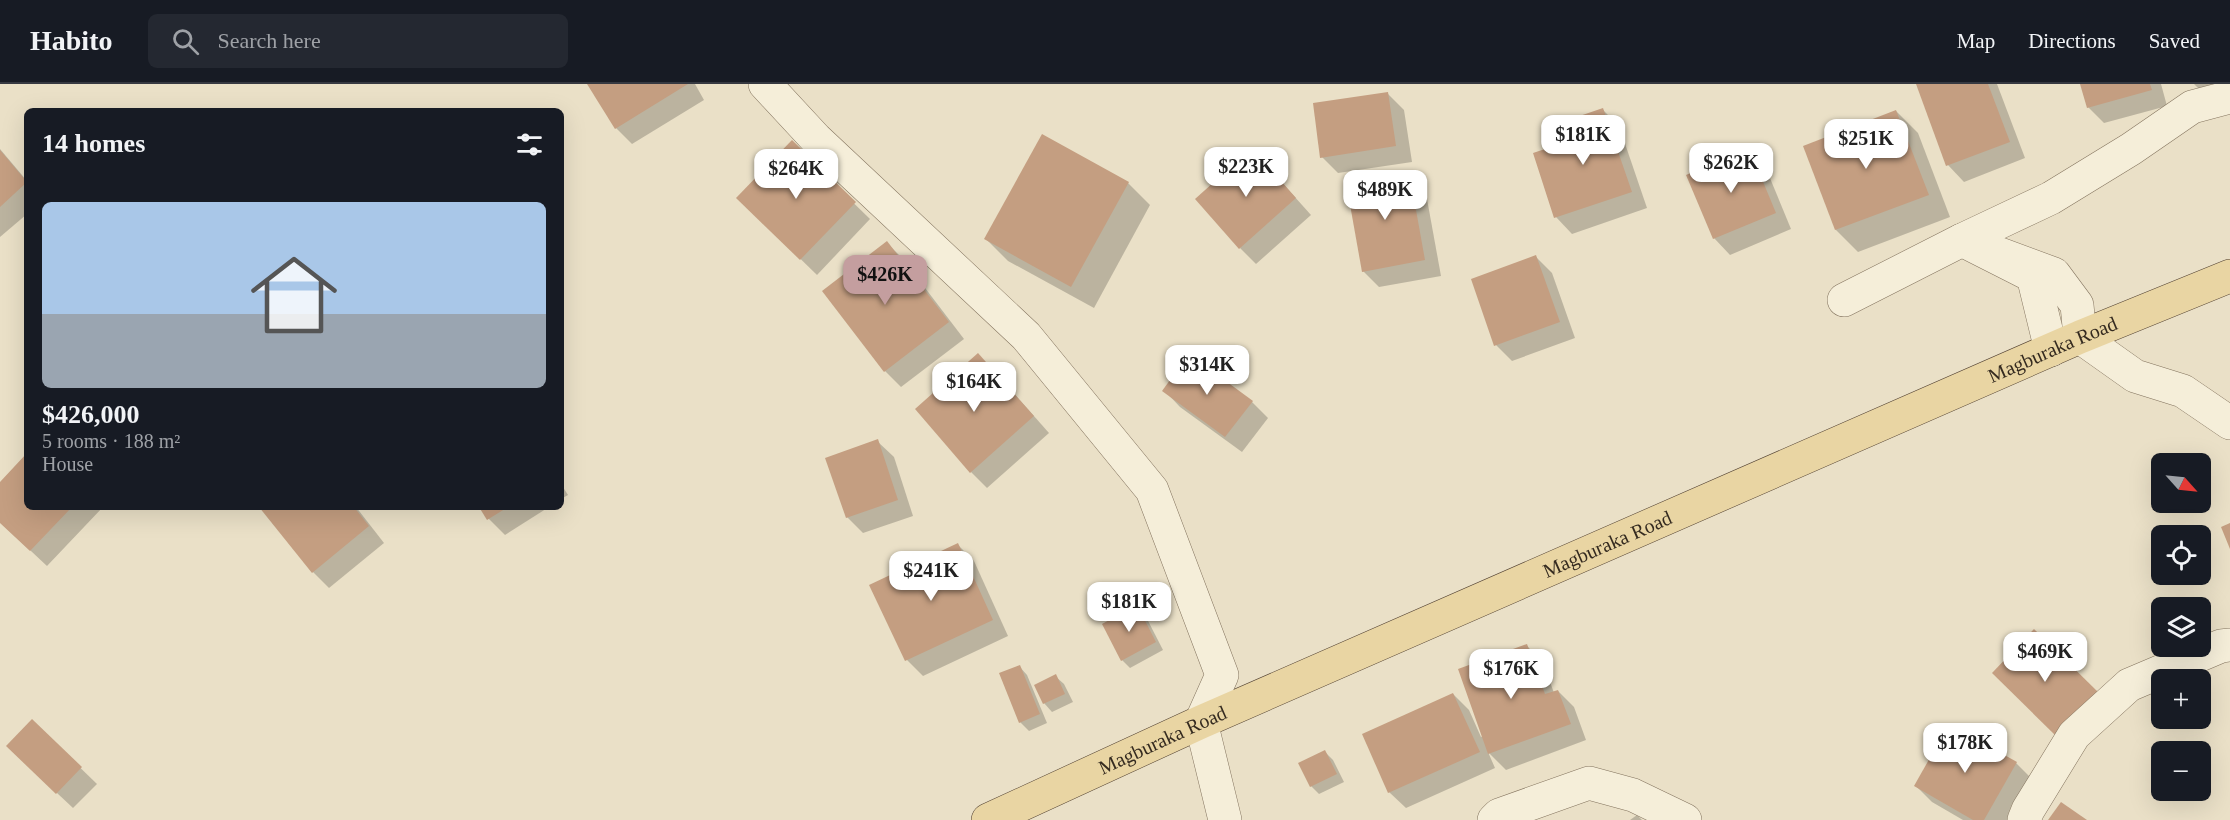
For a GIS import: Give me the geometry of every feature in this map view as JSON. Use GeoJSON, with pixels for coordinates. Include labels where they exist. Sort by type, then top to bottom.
{"type":"FeatureCollection","features":[{"type":"Feature","properties":{"kind":"main road","name":"Magburaka Road"},"geometry":{"type":"LineString","coordinates":[[988,820],[1201,722],[2066,343],[2230,276]]}},
{"type":"Feature","properties":{"kind":"street"},"geometry":{"type":"LineString","coordinates":[[765,84],[816,139],[1026,336],[1152,490],[1222,675],[1201,722],[1225,820]]}},
{"type":"Feature","properties":{"kind":"street"},"geometry":{"type":"LineString","coordinates":[[1844,300],[2051,198],[2131,149],[2192,107],[2230,97]]}},
{"type":"Feature","properties":{"kind":"street"},"geometry":{"type":"LineString","coordinates":[[1962,240],[2054,274],[2077,306],[2066,343],[2135,376],[2183,391],[2230,423]]}},
{"type":"Feature","properties":{"kind":"street"},"geometry":{"type":"LineString","coordinates":[[2024,820],[2074,735],[2129,685],[2221,646],[2230,645]]}},
{"type":"Feature","properties":{"kind":"street"},"geometry":{"type":"LineString","coordinates":[[1494,820],[1499,815],[1589,783],[1633,795],[1685,820]]}},
{"type":"Feature","properties":{"kind":"building"},"geometry":{"type":"Polygon","coordinates":[[[587,84],[688,84],[615,129],[587,84]]]}},
{"type":"Feature","properties":{"kind":"building"},"geometry":{"type":"Polygon","coordinates":[[[1916,84],[1988,84],[2010,142],[1946,166],[1916,84]]]}},
{"type":"Feature","properties":{"kind":"building"},"geometry":{"type":"Polygon","coordinates":[[[2080,84],[2150,84],[2152,90],[2087,108],[2080,84]]]}},
{"type":"Feature","properties":{"kind":"building"},"geometry":{"type":"Polygon","coordinates":[[[1388,92],[1396,146],[1320,158],[1313,103],[1388,92]]]}},
{"type":"Feature","properties":{"kind":"building"},"geometry":{"type":"Polygon","coordinates":[[[1603,108],[1632,192],[1554,218],[1533,153],[1569,141],[1562,122],[1603,108]]]}},
{"type":"Feature","properties":{"kind":"building"},"geometry":{"type":"Polygon","coordinates":[[[1896,110],[1929,195],[1835,230],[1803,146],[1896,110]]]}},
{"type":"Feature","properties":{"kind":"building"},"geometry":{"type":"Polygon","coordinates":[[[1042,134],[1129,182],[1071,287],[984,239],[1042,134]]]}},
{"type":"Feature","properties":{"kind":"building"},"geometry":{"type":"Polygon","coordinates":[[[792,140],[856,202],[800,260],[736,198],[792,140]]]}},
{"type":"Feature","properties":{"kind":"building"},"geometry":{"type":"Polygon","coordinates":[[[1252,148],[1296,198],[1239,249],[1195,199],[1252,148]]]}},
{"type":"Feature","properties":{"kind":"building"},"geometry":{"type":"Polygon","coordinates":[[[1749,148],[1776,213],[1713,239],[1686,175],[1749,148]]]}},
{"type":"Feature","properties":{"kind":"building"},"geometry":{"type":"Polygon","coordinates":[[[0,150],[24,178],[24,185],[0,207],[0,150]]]}},
{"type":"Feature","properties":{"kind":"building"},"geometry":{"type":"Polygon","coordinates":[[[1409,171],[1425,260],[1362,272],[1346,182],[1409,171]]]}},
{"type":"Feature","properties":{"kind":"building"},"geometry":{"type":"Polygon","coordinates":[[[887,241],[949,322],[884,372],[822,291],[887,241]]]}},
{"type":"Feature","properties":{"kind":"building"},"geometry":{"type":"Polygon","coordinates":[[[1536,255],[1560,322],[1494,346],[1471,279],[1536,255]]]}},
{"type":"Feature","properties":{"kind":"building"},"geometry":{"type":"Polygon","coordinates":[[[978,353],[1034,416],[970,473],[915,409],[978,353]]]}},
{"type":"Feature","properties":{"kind":"building"},"geometry":{"type":"Polygon","coordinates":[[[1189,354],[1253,401],[1225,437],[1162,391],[1189,354]]]}},
{"type":"Feature","properties":{"kind":"building"},"geometry":{"type":"Polygon","coordinates":[[[878,439],[898,500],[846,518],[825,458],[878,439]]]}},
{"type":"Feature","properties":{"kind":"building"},"geometry":{"type":"Polygon","coordinates":[[[24,456],[24,510],[69,510],[30,551],[0,523],[0,482],[24,456]]]}},
{"type":"Feature","properties":{"kind":"building"},"geometry":{"type":"Polygon","coordinates":[[[261,510],[356,510],[369,526],[312,573],[261,510]]]}},
{"type":"Feature","properties":{"kind":"building"},"geometry":{"type":"Polygon","coordinates":[[[481,510],[503,510],[487,520],[481,510]]]}},
{"type":"Feature","properties":{"kind":"building"},"geometry":{"type":"Polygon","coordinates":[[[2230,523],[2230,549],[2221,527],[2230,523]]]}},
{"type":"Feature","properties":{"kind":"building"},"geometry":{"type":"Polygon","coordinates":[[[958,543],[993,620],[905,661],[869,585],[958,543]]]}},
{"type":"Feature","properties":{"kind":"building"},"geometry":{"type":"Polygon","coordinates":[[[1137,605],[1156,642],[1121,661],[1102,624],[1137,605]]]}},
{"type":"Feature","properties":{"kind":"building"},"geometry":{"type":"Polygon","coordinates":[[[2034,629],[2098,692],[2056,736],[1992,673],[2034,629]]]}},
{"type":"Feature","properties":{"kind":"building"},"geometry":{"type":"Polygon","coordinates":[[[1527,644],[1545,694],[1558,690],[1571,724],[1488,754],[1458,669],[1527,644]]]}},
{"type":"Feature","properties":{"kind":"building"},"geometry":{"type":"Polygon","coordinates":[[[1020,665],[1040,714],[1019,723],[999,673],[1020,665]]]}},
{"type":"Feature","properties":{"kind":"building"},"geometry":{"type":"Polygon","coordinates":[[[1056,674],[1065,694],[1043,704],[1034,685],[1056,674]]]}},
{"type":"Feature","properties":{"kind":"building"},"geometry":{"type":"Polygon","coordinates":[[[1453,693],[1480,752],[1388,793],[1362,734],[1453,693]]]}},
{"type":"Feature","properties":{"kind":"building"},"geometry":{"type":"Polygon","coordinates":[[[32,719],[82,767],[56,794],[6,746],[32,719]]]}},
{"type":"Feature","properties":{"kind":"building"},"geometry":{"type":"Polygon","coordinates":[[[1949,724],[2017,762],[1984,820],[1973,820],[1914,786],[1949,724]]]}},
{"type":"Feature","properties":{"kind":"building"},"geometry":{"type":"Polygon","coordinates":[[[1325,750],[1337,774],[1310,787],[1298,763],[1325,750]]]}},
{"type":"Feature","properties":{"kind":"building"},"geometry":{"type":"Polygon","coordinates":[[[2061,802],[2087,820],[2048,820],[2061,802]]]}}]}
